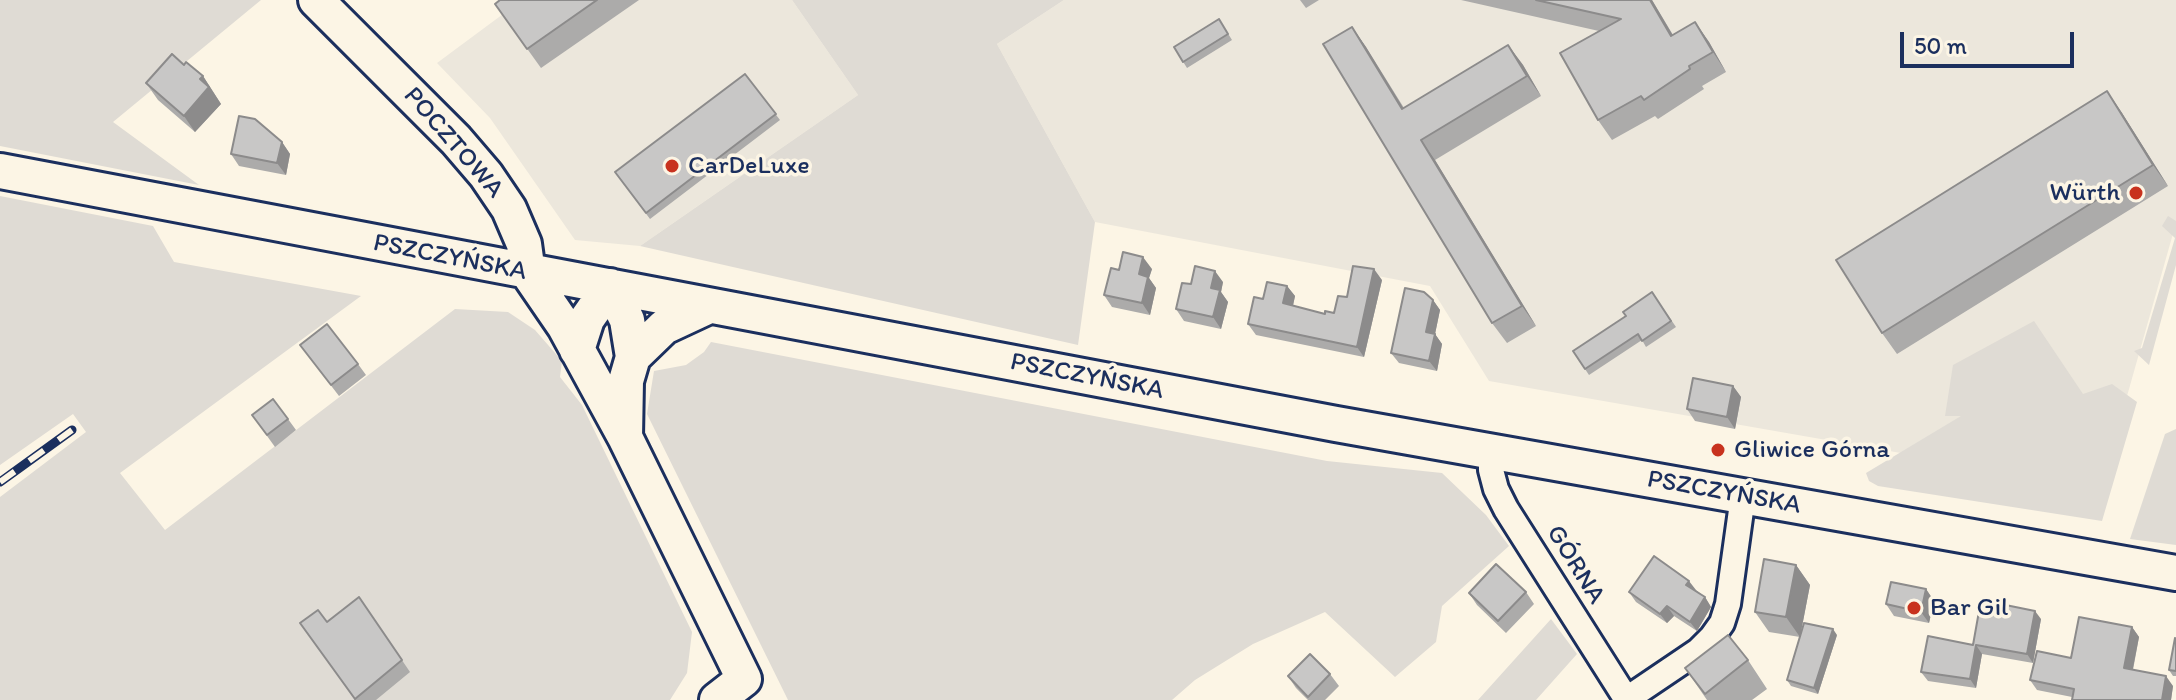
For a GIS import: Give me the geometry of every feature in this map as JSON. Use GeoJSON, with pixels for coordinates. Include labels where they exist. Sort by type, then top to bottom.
{"type":"FeatureCollection","features":[{"type":"Feature","properties":{"kind":"main road","name":"POCZTOWA"},"geometry":{"type":"LineString","coordinates":[[316,0],[410,92],[486,175],[517,225],[524,244],[528,273],[559,318],[625,437],[749,690]]}},
{"type":"Feature","properties":{"kind":"main road","name":"PSZCZYŃSKA"},"geometry":{"type":"LineString","coordinates":[[0,171],[1491,453],[2176,573]]}},
{"type":"Feature","properties":{"kind":"main road","name":"POCZTOWA"},"geometry":{"type":"LineString","coordinates":[[610,286],[627,320],[633,357],[626,381],[625,437]]}},
{"type":"Feature","properties":{"kind":"main road"},"geometry":{"type":"LineString","coordinates":[[577,350],[587,319],[610,286]]}},
{"type":"Feature","properties":{"kind":"main road"},"geometry":{"type":"LineString","coordinates":[[633,357],[664,327],[709,306]]}},
{"type":"Feature","properties":{"kind":"main road"},"geometry":{"type":"LineString","coordinates":[[717,700],[749,690]]}},
{"type":"Feature","properties":{"kind":"street","name":"GÓRNA"},"geometry":{"type":"LineString","coordinates":[[1491,453],[1496,489],[1506,509],[1627,699]]}},
{"type":"Feature","properties":{"kind":"street"},"geometry":{"type":"LineString","coordinates":[[1627,699],[1698,651],[1722,623],[1728,604],[1743,496]]}},
{"type":"Feature","properties":{"kind":"shaded area"},"geometry":{"type":"Polygon","coordinates":[[[0,0],[261,0],[113,122],[199,185],[0,146],[0,0]]]}},
{"type":"Feature","properties":{"kind":"shaded area"},"geometry":{"type":"Polygon","coordinates":[[[522,0],[792,0],[858,95],[640,246],[575,240],[490,118],[437,63],[522,0]]]}},
{"type":"Feature","properties":{"kind":"shaded area"},"geometry":{"type":"Polygon","coordinates":[[[792,0],[1064,0],[997,44],[1095,222],[1078,345],[640,246],[858,95],[792,0]]]}},
{"type":"Feature","properties":{"kind":"shaded area"},"geometry":{"type":"Polygon","coordinates":[[[1064,0],[2176,0],[2176,223],[2101,488],[1489,381],[1430,286],[1095,222],[997,44],[1064,0]]]}},
{"type":"Feature","properties":{"kind":"shaded area"},"geometry":{"type":"Polygon","coordinates":[[[0,196],[153,226],[174,262],[361,296],[120,473],[165,530],[455,309],[508,312],[535,330],[562,361],[560,377],[582,405],[692,632],[687,673],[670,700],[0,700],[0,497],[86,432],[73,414],[0,465],[0,196]]]}},
{"type":"Feature","properties":{"kind":"shaded area"},"geometry":{"type":"Polygon","coordinates":[[[2168,216],[2176,221],[2176,265],[2149,365],[2134,351],[2142,348],[2175,238],[2162,226],[2168,216]]]}},
{"type":"Feature","properties":{"kind":"shaded area"},"geometry":{"type":"Polygon","coordinates":[[[2034,321],[2083,394],[2112,384],[2137,402],[2102,521],[1878,486],[1869,481],[1866,473],[1961,416],[1945,416],[1953,365],[2034,321]]]}},
{"type":"Feature","properties":{"kind":"shaded area"},"geometry":{"type":"Polygon","coordinates":[[[711,342],[1327,461],[1442,473],[1486,515],[1509,546],[1442,606],[1436,642],[1395,677],[1325,612],[1253,644],[1195,680],[1172,700],[788,700],[647,414],[654,371],[686,365],[704,352],[711,342]]]}},
{"type":"Feature","properties":{"kind":"shaded area"},"geometry":{"type":"Polygon","coordinates":[[[2176,429],[2176,545],[2130,539],[2165,434],[2176,429]]]}},
{"type":"Feature","properties":{"kind":"shaded area"},"geometry":{"type":"Polygon","coordinates":[[[1551,619],[1577,654],[1536,700],[1478,700],[1551,619]]]}},
{"type":"Feature","properties":{"kind":"building"},"geometry":{"type":"Polygon","coordinates":[[[500,0],[597,0],[527,49],[495,4],[500,0]]]}},
{"type":"Feature","properties":{"kind":"building"},"geometry":{"type":"Polygon","coordinates":[[[1536,0],[1650,0],[1671,36],[1695,22],[1713,52],[1644,100],[1641,96],[1598,120],[1560,53],[1621,19],[1536,0]]]}},
{"type":"Feature","properties":{"kind":"building"},"geometry":{"type":"Polygon","coordinates":[[[1219,19],[1228,34],[1183,62],[1174,47],[1219,19]]]}},
{"type":"Feature","properties":{"kind":"building"},"geometry":{"type":"Polygon","coordinates":[[[1352,27],[1402,109],[1508,45],[1527,76],[1421,140],[1522,306],[1492,323],[1323,44],[1352,27]]]}},
{"type":"Feature","properties":{"kind":"building"},"geometry":{"type":"Polygon","coordinates":[[[172,54],[203,76],[200,79],[209,87],[184,116],[146,83],[172,54]]]}},
{"type":"Feature","properties":{"kind":"building"},"geometry":{"type":"Polygon","coordinates":[[[745,74],[776,114],[646,213],[615,172],[745,74]]]}},
{"type":"Feature","properties":{"kind":"building"},"geometry":{"type":"Polygon","coordinates":[[[2107,91],[2153,165],[1882,333],[1836,260],[2107,91]]]}},
{"type":"Feature","properties":{"kind":"building"},"geometry":{"type":"Polygon","coordinates":[[[239,116],[255,119],[282,142],[277,163],[231,154],[239,116]]]}},
{"type":"Feature","properties":{"kind":"building"},"geometry":{"type":"Polygon","coordinates":[[[1123,252],[1143,257],[1139,274],[1148,277],[1142,303],[1104,295],[1111,268],[1119,270],[1123,252]]]}},
{"type":"Feature","properties":{"kind":"building"},"geometry":{"type":"Polygon","coordinates":[[[1195,266],[1215,271],[1211,288],[1220,290],[1213,317],[1176,309],[1182,283],[1191,284],[1195,266]]]}},
{"type":"Feature","properties":{"kind":"building"},"geometry":{"type":"Polygon","coordinates":[[[1353,266],[1374,269],[1357,347],[1248,324],[1254,297],[1263,299],[1267,282],[1287,286],[1283,303],[1325,314],[1325,311],[1334,313],[1338,296],[1347,297],[1353,266]]]}},
{"type":"Feature","properties":{"kind":"building"},"geometry":{"type":"Polygon","coordinates":[[[1405,288],[1424,292],[1433,300],[1426,332],[1435,334],[1429,361],[1391,353],[1405,288]]]}},
{"type":"Feature","properties":{"kind":"building"},"geometry":{"type":"Polygon","coordinates":[[[1652,292],[1671,321],[1642,341],[1638,334],[1585,369],[1573,351],[1626,316],[1623,312],[1652,292]]]}},
{"type":"Feature","properties":{"kind":"building"},"geometry":{"type":"Polygon","coordinates":[[[327,324],[358,364],[331,385],[300,345],[327,324]]]}},
{"type":"Feature","properties":{"kind":"building"},"geometry":{"type":"Polygon","coordinates":[[[1693,378],[1733,386],[1727,417],[1687,409],[1693,378]]]}},
{"type":"Feature","properties":{"kind":"building"},"geometry":{"type":"Polygon","coordinates":[[[273,399],[288,419],[267,435],[252,415],[273,399]]]}},
{"type":"Feature","properties":{"kind":"building"},"geometry":{"type":"Polygon","coordinates":[[[1654,556],[1689,581],[1686,585],[1705,597],[1690,622],[1667,606],[1660,614],[1629,592],[1654,556]]]}},
{"type":"Feature","properties":{"kind":"building"},"geometry":{"type":"Polygon","coordinates":[[[1764,559],[1796,565],[1786,617],[1755,612],[1764,559]]]}},
{"type":"Feature","properties":{"kind":"building"},"geometry":{"type":"Polygon","coordinates":[[[1496,564],[1526,592],[1498,621],[1469,593],[1496,564]]]}},
{"type":"Feature","properties":{"kind":"building"},"geometry":{"type":"Polygon","coordinates":[[[1891,582],[1926,589],[1921,612],[1886,604],[1891,582]]]}},
{"type":"Feature","properties":{"kind":"building"},"geometry":{"type":"Polygon","coordinates":[[[359,597],[402,660],[355,699],[300,623],[318,610],[327,622],[359,597]]]}},
{"type":"Feature","properties":{"kind":"building"},"geometry":{"type":"Polygon","coordinates":[[[1981,600],[2035,611],[2027,654],[1976,645],[1970,679],[1921,672],[1928,636],[1973,645],[1981,600]]]}},
{"type":"Feature","properties":{"kind":"building"},"geometry":{"type":"Polygon","coordinates":[[[2079,617],[2132,627],[2124,668],[2166,676],[2162,700],[2072,700],[2074,689],[2030,680],[2037,651],[2071,658],[2079,617]]]}},
{"type":"Feature","properties":{"kind":"building"},"geometry":{"type":"Polygon","coordinates":[[[1804,623],[1833,629],[1814,688],[1787,680],[1804,623]]]}},
{"type":"Feature","properties":{"kind":"building"},"geometry":{"type":"Polygon","coordinates":[[[1728,635],[1748,660],[1705,694],[1685,668],[1728,635]]]}},
{"type":"Feature","properties":{"kind":"building"},"geometry":{"type":"Polygon","coordinates":[[[2176,639],[2176,671],[2169,670],[2176,639]]]}},
{"type":"Feature","properties":{"kind":"building"},"geometry":{"type":"Polygon","coordinates":[[[1310,654],[1330,674],[1308,697],[1288,676],[1310,654]]]}},
{"type":"Feature","properties":{"kind":"railway"},"geometry":{"type":"LineString","coordinates":[[0,482],[72,430]]}},
{"type":"Feature","properties":{"kind":"place","name":"CarDeLuxe"},"geometry":{"type":"Point","coordinates":[672,166]}},
{"type":"Feature","properties":{"kind":"place","name":"Würth"},"geometry":{"type":"Point","coordinates":[2136,193]}},
{"type":"Feature","properties":{"kind":"place","name":"Gliwice Górna"},"geometry":{"type":"Point","coordinates":[1718,450]}},
{"type":"Feature","properties":{"kind":"place","name":"Bar Gil"},"geometry":{"type":"Point","coordinates":[1914,608]}}]}
